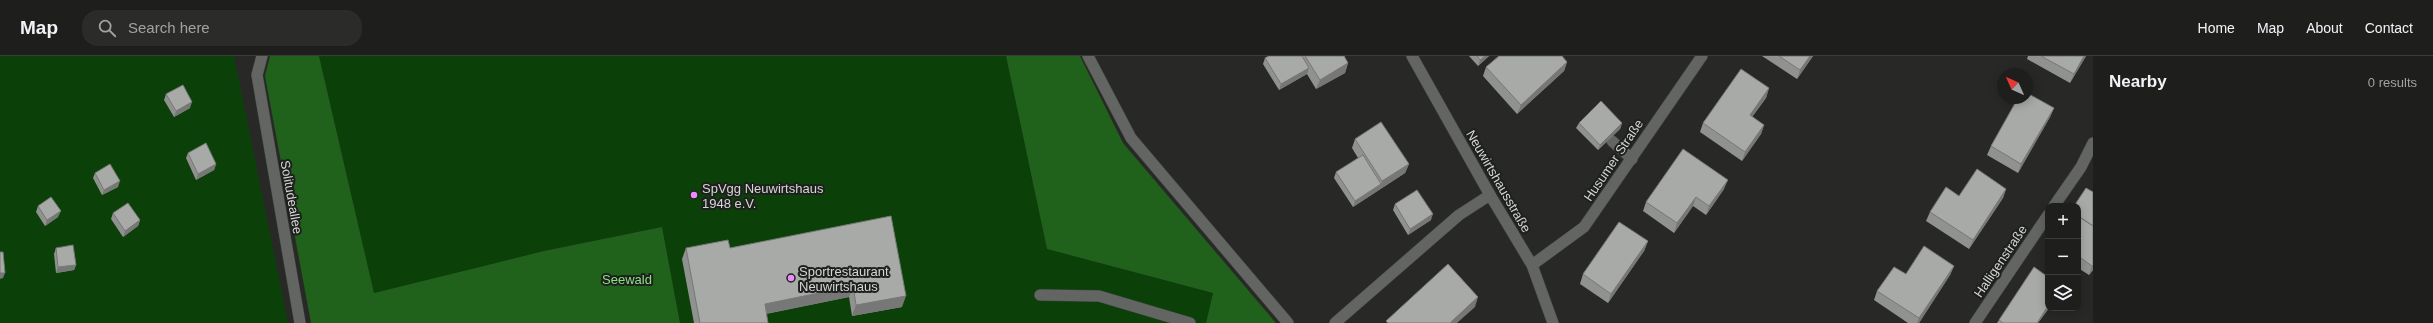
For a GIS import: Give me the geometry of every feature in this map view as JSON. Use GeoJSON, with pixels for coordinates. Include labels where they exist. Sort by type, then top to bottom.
{"type":"FeatureCollection","features":[{"type":"Feature","properties":{"kind":"street","name":"Solitudeallee"},"geometry":{"type":"LineString","coordinates":[[262,56],[257,75],[300,323]]}},
{"type":"Feature","properties":{"kind":"street"},"geometry":{"type":"LineString","coordinates":[[1088,56],[1131,138],[1288,323]]}},
{"type":"Feature","properties":{"kind":"street","name":"Neuwirtshausstraße"},"geometry":{"type":"LineString","coordinates":[[1412,56],[1490,195],[1532,266],[1553,323]]}},
{"type":"Feature","properties":{"kind":"street","name":"Husumer Straße"},"geometry":{"type":"LineString","coordinates":[[1532,266],[1584,227],[1702,56]]}},
{"type":"Feature","properties":{"kind":"street"},"geometry":{"type":"LineString","coordinates":[[1612,141],[1632,159]]}},
{"type":"Feature","properties":{"kind":"street"},"geometry":{"type":"LineString","coordinates":[[2056,203],[2081,167],[2093,143]]}},
{"type":"Feature","properties":{"kind":"street"},"geometry":{"type":"LineString","coordinates":[[1335,323],[1459,215],[1490,195]]}},
{"type":"Feature","properties":{"kind":"street","name":"Halligenstraße"},"geometry":{"type":"LineString","coordinates":[[1975,323],[2045,219]]}},
{"type":"Feature","properties":{"kind":"street"},"geometry":{"type":"LineString","coordinates":[[1040,295],[1099,296],[1190,323]]}},
{"type":"Feature","properties":{"kind":"green space"},"geometry":{"type":"Polygon","coordinates":[[[0,56],[234,56],[288,323],[0,323],[0,56]]]}},
{"type":"Feature","properties":{"kind":"green space","name":"Seewald"},"geometry":{"type":"Polygon","coordinates":[[[270,56],[319,56],[374,293],[544,251],[662,227],[680,323],[311,323],[265,76],[270,56]]]}},
{"type":"Feature","properties":{"kind":"green space","name":"SpVgg Neuwirtshaus 1948 e.V."},"geometry":{"type":"Polygon","coordinates":[[[319,56],[1006,56],[1047,249],[1213,293],[1206,323],[680,323],[662,227],[544,251],[374,293],[319,56]]]}},
{"type":"Feature","properties":{"kind":"green space"},"geometry":{"type":"Polygon","coordinates":[[[1006,56],[1080,56],[1123,143],[1276,323],[1206,323],[1213,293],[1047,249],[1006,56]]]}},
{"type":"Feature","properties":{"kind":"building"},"geometry":{"type":"Polygon","coordinates":[[[1269,56],[1302,56],[1309,68],[1281,84],[1265,58],[1269,56]]]}},
{"type":"Feature","properties":{"kind":"building"},"geometry":{"type":"Polygon","coordinates":[[[1305,56],[1344,56],[1348,63],[1320,80],[1305,56]]]}},
{"type":"Feature","properties":{"kind":"building"},"geometry":{"type":"Polygon","coordinates":[[[1477,56],[1485,56],[1480,60],[1477,56]]]}},
{"type":"Feature","properties":{"kind":"building"},"geometry":{"type":"Polygon","coordinates":[[[1499,56],[1562,56],[1567,62],[1521,105],[1486,67],[1499,56]]]}},
{"type":"Feature","properties":{"kind":"building"},"geometry":{"type":"Polygon","coordinates":[[[1779,56],[1810,56],[1800,70],[1779,56]]]}},
{"type":"Feature","properties":{"kind":"building"},"geometry":{"type":"Polygon","coordinates":[[[2041,56],[2084,56],[2074,74],[2041,56]]]}},
{"type":"Feature","properties":{"kind":"building"},"geometry":{"type":"Polygon","coordinates":[[[1741,69],[1769,88],[1750,115],[1764,125],[1745,152],[1703,123],[1741,69]]]}},
{"type":"Feature","properties":{"kind":"building"},"geometry":{"type":"Polygon","coordinates":[[[183,85],[192,102],[176,111],[166,94],[183,85]]]}},
{"type":"Feature","properties":{"kind":"building"},"geometry":{"type":"Polygon","coordinates":[[[2033,96],[2054,108],[2021,164],[1991,146],[2015,104],[2033,104],[2033,96]]]}},
{"type":"Feature","properties":{"kind":"building"},"geometry":{"type":"Polygon","coordinates":[[[1601,101],[1622,123],[1600,145],[1579,123],[1601,101]]]}},
{"type":"Feature","properties":{"kind":"building"},"geometry":{"type":"Polygon","coordinates":[[[1381,122],[1409,164],[1382,181],[1355,139],[1381,122]]]}},
{"type":"Feature","properties":{"kind":"building"},"geometry":{"type":"Polygon","coordinates":[[[206,143],[216,164],[198,174],[188,153],[206,143]]]}},
{"type":"Feature","properties":{"kind":"building"},"geometry":{"type":"Polygon","coordinates":[[[1683,149],[1728,180],[1709,206],[1696,197],[1677,223],[1646,202],[1683,149]]]}},
{"type":"Feature","properties":{"kind":"building"},"geometry":{"type":"Polygon","coordinates":[[[1363,155],[1381,184],[1355,201],[1336,172],[1363,155]]]}},
{"type":"Feature","properties":{"kind":"building"},"geometry":{"type":"Polygon","coordinates":[[[110,164],[120,181],[104,190],[95,173],[110,164]]]}},
{"type":"Feature","properties":{"kind":"building"},"geometry":{"type":"Polygon","coordinates":[[[1977,169],[2006,189],[1973,240],[1930,212],[1946,187],[1959,196],[1977,169]]]}},
{"type":"Feature","properties":{"kind":"building"},"geometry":{"type":"Polygon","coordinates":[[[2086,188],[2093,192],[2093,226],[2081,218],[2081,203],[2076,203],[2086,188]]]}},
{"type":"Feature","properties":{"kind":"building"},"geometry":{"type":"Polygon","coordinates":[[[1417,190],[1433,214],[1410,229],[1395,204],[1417,190]]]}},
{"type":"Feature","properties":{"kind":"building"},"geometry":{"type":"Polygon","coordinates":[[[51,197],[61,211],[47,220],[38,206],[51,197]]]}},
{"type":"Feature","properties":{"kind":"building"},"geometry":{"type":"Polygon","coordinates":[[[128,203],[140,220],[125,231],[113,213],[128,203]]]}},
{"type":"Feature","properties":{"kind":"building","name":"Sportrestaurant Neuwirtshaus"},"geometry":{"type":"Polygon","coordinates":[[[891,216],[906,296],[856,305],[853,286],[765,304],[768,323],[700,323],[686,248],[728,240],[730,248],[891,216]]]}},
{"type":"Feature","properties":{"kind":"building"},"geometry":{"type":"Polygon","coordinates":[[[2081,218],[2093,226],[2092,266],[2081,258],[2081,218]]]}},
{"type":"Feature","properties":{"kind":"building"},"geometry":{"type":"Polygon","coordinates":[[[1619,222],[1648,241],[1611,294],[1583,274],[1619,222]]]}},
{"type":"Feature","properties":{"kind":"building"},"geometry":{"type":"Polygon","coordinates":[[[73,245],[76,265],[58,267],[56,248],[73,245]]]}},
{"type":"Feature","properties":{"kind":"building"},"geometry":{"type":"Polygon","coordinates":[[[1924,246],[1954,266],[1919,318],[1877,291],[1894,267],[1906,274],[1924,246]]]}},
{"type":"Feature","properties":{"kind":"building"},"geometry":{"type":"Polygon","coordinates":[[[0,252],[3,252],[5,273],[0,273],[0,252]]]}},
{"type":"Feature","properties":{"kind":"building"},"geometry":{"type":"Polygon","coordinates":[[[1448,264],[1478,297],[1450,323],[1388,323],[1386,321],[1448,264]]]}},
{"type":"Feature","properties":{"kind":"building"},"geometry":{"type":"Polygon","coordinates":[[[2034,267],[2045,275],[2045,311],[2037,323],[2003,323],[1999,320],[2034,267]]]}},
{"type":"Feature","properties":{"kind":"place","name":"SpVgg Neuwirtshaus 1948 e.V."},"geometry":{"type":"Point","coordinates":[694,195]}},
{"type":"Feature","properties":{"kind":"place","name":"Sportrestaurant Neuwirtshaus"},"geometry":{"type":"Point","coordinates":[791,278]}}]}
